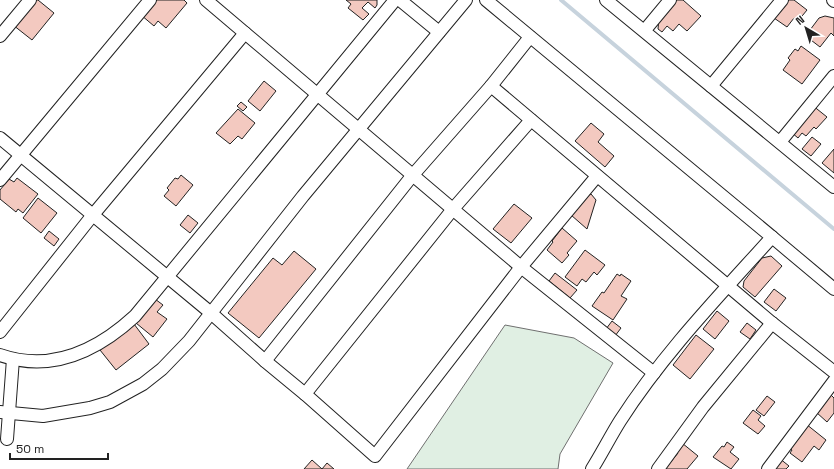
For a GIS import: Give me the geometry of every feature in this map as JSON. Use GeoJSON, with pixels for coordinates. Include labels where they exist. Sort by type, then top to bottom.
{"type":"FeatureCollection","features":[{"type":"Feature","properties":{"kind":"street"},"geometry":{"type":"LineString","coordinates":[[0,36],[30,0]]}},
{"type":"Feature","properties":{"kind":"street"},"geometry":{"type":"LineString","coordinates":[[0,180],[150,0]]}},
{"type":"Feature","properties":{"kind":"street"},"geometry":{"type":"LineString","coordinates":[[206,0],[317,96],[521,267],[654,373]]}},
{"type":"Feature","properties":{"kind":"street"},"geometry":{"type":"LineString","coordinates":[[0,355],[13,359],[39,361],[64,359],[90,350],[117,333],[135,316],[395,0]]}},
{"type":"Feature","properties":{"kind":"street"},"geometry":{"type":"LineString","coordinates":[[400,0],[440,32]]}},
{"type":"Feature","properties":{"kind":"street"},"geometry":{"type":"LineString","coordinates":[[5,413],[43,416],[90,408],[110,402],[143,384],[162,369],[189,341],[358,130],[466,0]]}},
{"type":"Feature","properties":{"kind":"street"},"geometry":{"type":"LineString","coordinates":[[486,0],[834,289]]}},
{"type":"Feature","properties":{"kind":"street"},"geometry":{"type":"LineString","coordinates":[[606,0],[645,30],[834,187]]}},
{"type":"Feature","properties":{"kind":"street"},"geometry":{"type":"LineString","coordinates":[[645,30],[670,0]]}},
{"type":"Feature","properties":{"kind":"street"},"geometry":{"type":"LineString","coordinates":[[711,86],[782,0]]}},
{"type":"Feature","properties":{"kind":"street"},"geometry":{"type":"LineString","coordinates":[[0,332],[92,216],[245,33]]}},
{"type":"Feature","properties":{"kind":"street"},"geometry":{"type":"LineString","coordinates":[[265,361],[412,176],[491,86],[530,37]]}},
{"type":"Feature","properties":{"kind":"street"},"geometry":{"type":"LineString","coordinates":[[780,142],[834,76]]}},
{"type":"Feature","properties":{"kind":"street"},"geometry":{"type":"LineString","coordinates":[[491,86],[772,323],[834,372]]}},
{"type":"Feature","properties":{"kind":"street"},"geometry":{"type":"LineString","coordinates":[[305,394],[453,209],[531,120]]}},
{"type":"Feature","properties":{"kind":"street"},"geometry":{"type":"LineString","coordinates":[[0,138],[92,216],[211,313],[375,456],[521,267],[597,176]]}},
{"type":"Feature","properties":{"kind":"street"},"geometry":{"type":"LineString","coordinates":[[592,469],[620,421],[654,373],[772,237]]}},
{"type":"Feature","properties":{"kind":"street"},"geometry":{"type":"LineString","coordinates":[[658,469],[703,407],[772,323]]}},
{"type":"Feature","properties":{"kind":"street"},"geometry":{"type":"LineString","coordinates":[[8,439],[5,413],[13,359]]}},
{"type":"Feature","properties":{"kind":"street"},"geometry":{"type":"LineString","coordinates":[[768,469],[834,381]]}},
{"type":"Feature","properties":{"kind":"green space"},"geometry":{"type":"Polygon","coordinates":[[[505,325],[574,338],[613,363],[560,454],[558,469],[407,469],[505,325]]]}},
{"type":"Feature","properties":{"kind":"building"},"geometry":{"type":"Polygon","coordinates":[[[34,0],[38,0],[54,13],[32,40],[13,25],[34,0]]]}},
{"type":"Feature","properties":{"kind":"building"},"geometry":{"type":"Polygon","coordinates":[[[157,0],[184,0],[187,3],[166,28],[158,21],[154,26],[141,15],[157,0]]]}},
{"type":"Feature","properties":{"kind":"building"},"geometry":{"type":"Polygon","coordinates":[[[346,0],[377,0],[377,5],[375,8],[368,2],[362,8],[369,14],[363,20],[348,8],[351,4],[346,0]]]}},
{"type":"Feature","properties":{"kind":"building"},"geometry":{"type":"Polygon","coordinates":[[[675,0],[683,0],[701,16],[687,31],[679,24],[673,31],[667,26],[662,32],[658,29],[659,18],[675,0]]]}},
{"type":"Feature","properties":{"kind":"building"},"geometry":{"type":"Polygon","coordinates":[[[788,0],[794,0],[807,10],[798,21],[794,18],[787,27],[774,18],[788,0]]]}},
{"type":"Feature","properties":{"kind":"building"},"geometry":{"type":"Polygon","coordinates":[[[825,16],[834,18],[834,36],[831,33],[820,47],[807,37],[812,31],[810,30],[819,18],[825,16]]]}},
{"type":"Feature","properties":{"kind":"building"},"geometry":{"type":"Polygon","coordinates":[[[801,46],[820,60],[802,84],[783,70],[790,60],[788,58],[795,49],[798,51],[801,46]]]}},
{"type":"Feature","properties":{"kind":"building"},"geometry":{"type":"Polygon","coordinates":[[[264,81],[276,91],[260,111],[248,101],[264,81]]]}},
{"type":"Feature","properties":{"kind":"building"},"geometry":{"type":"Polygon","coordinates":[[[241,102],[247,107],[243,111],[237,106],[241,102]]]}},
{"type":"Feature","properties":{"kind":"building"},"geometry":{"type":"Polygon","coordinates":[[[812,105],[827,117],[816,129],[814,127],[806,136],[802,133],[798,138],[791,132],[812,105]]]}},
{"type":"Feature","properties":{"kind":"building"},"geometry":{"type":"Polygon","coordinates":[[[238,109],[255,123],[242,139],[238,136],[230,144],[216,133],[238,109]]]}},
{"type":"Feature","properties":{"kind":"building"},"geometry":{"type":"Polygon","coordinates":[[[591,123],[604,134],[598,142],[614,156],[605,167],[575,141],[591,123]]]}},
{"type":"Feature","properties":{"kind":"building"},"geometry":{"type":"Polygon","coordinates":[[[812,137],[821,144],[811,156],[802,149],[812,137]]]}},
{"type":"Feature","properties":{"kind":"building"},"geometry":{"type":"Polygon","coordinates":[[[834,149],[834,173],[822,163],[834,149]]]}},
{"type":"Feature","properties":{"kind":"building"},"geometry":{"type":"Polygon","coordinates":[[[181,175],[193,185],[176,206],[164,196],[169,190],[167,188],[175,178],[178,179],[181,175]]]}},
{"type":"Feature","properties":{"kind":"building"},"geometry":{"type":"Polygon","coordinates":[[[17,178],[38,194],[23,213],[18,209],[16,212],[0,199],[0,190],[9,179],[14,182],[17,178]]]}},
{"type":"Feature","properties":{"kind":"building"},"geometry":{"type":"Polygon","coordinates":[[[591,194],[596,200],[587,229],[571,215],[586,195],[591,194]]]}},
{"type":"Feature","properties":{"kind":"building"},"geometry":{"type":"Polygon","coordinates":[[[38,198],[57,213],[41,233],[23,218],[38,198]]]}},
{"type":"Feature","properties":{"kind":"building"},"geometry":{"type":"Polygon","coordinates":[[[514,204],[532,218],[511,243],[493,229],[514,204]]]}},
{"type":"Feature","properties":{"kind":"building"},"geometry":{"type":"Polygon","coordinates":[[[188,215],[198,223],[190,233],[180,225],[188,215]]]}},
{"type":"Feature","properties":{"kind":"building"},"geometry":{"type":"Polygon","coordinates":[[[562,228],[577,241],[567,253],[569,255],[562,263],[547,250],[562,228]]]}},
{"type":"Feature","properties":{"kind":"building"},"geometry":{"type":"Polygon","coordinates":[[[49,231],[59,239],[54,246],[44,238],[49,231]]]}},
{"type":"Feature","properties":{"kind":"building"},"geometry":{"type":"Polygon","coordinates":[[[585,250],[605,265],[597,275],[594,272],[586,282],[582,279],[577,286],[565,277],[585,250]]]}},
{"type":"Feature","properties":{"kind":"building"},"geometry":{"type":"Polygon","coordinates":[[[294,251],[316,269],[259,338],[228,313],[273,258],[282,265],[294,251]]]}},
{"type":"Feature","properties":{"kind":"building"},"geometry":{"type":"Polygon","coordinates":[[[771,256],[782,266],[755,297],[743,287],[744,281],[762,258],[771,256]]]}},
{"type":"Feature","properties":{"kind":"building"},"geometry":{"type":"Polygon","coordinates":[[[555,273],[577,290],[570,298],[549,281],[555,273]]]}},
{"type":"Feature","properties":{"kind":"building"},"geometry":{"type":"Polygon","coordinates":[[[617,274],[620,276],[621,274],[631,281],[621,296],[627,299],[613,320],[592,306],[602,292],[604,293],[617,274]]]}},
{"type":"Feature","properties":{"kind":"building"},"geometry":{"type":"Polygon","coordinates":[[[774,289],[786,298],[776,311],[764,302],[774,289]]]}},
{"type":"Feature","properties":{"kind":"building"},"geometry":{"type":"Polygon","coordinates":[[[155,299],[163,305],[157,312],[167,319],[153,337],[136,323],[155,299]]]}},
{"type":"Feature","properties":{"kind":"building"},"geometry":{"type":"Polygon","coordinates":[[[717,311],[729,321],[715,339],[703,329],[717,311]]]}},
{"type":"Feature","properties":{"kind":"building"},"geometry":{"type":"Polygon","coordinates":[[[612,321],[621,328],[615,336],[606,329],[612,321]]]}},
{"type":"Feature","properties":{"kind":"building"},"geometry":{"type":"Polygon","coordinates":[[[747,323],[756,330],[750,339],[740,332],[747,323]]]}},
{"type":"Feature","properties":{"kind":"building"},"geometry":{"type":"Polygon","coordinates":[[[134,324],[149,344],[116,370],[100,350],[134,324]]]}},
{"type":"Feature","properties":{"kind":"building"},"geometry":{"type":"Polygon","coordinates":[[[696,335],[714,349],[690,379],[673,365],[696,335]]]}},
{"type":"Feature","properties":{"kind":"building"},"geometry":{"type":"Polygon","coordinates":[[[830,394],[834,398],[834,413],[827,422],[816,412],[830,394]]]}},
{"type":"Feature","properties":{"kind":"building"},"geometry":{"type":"Polygon","coordinates":[[[767,396],[775,402],[764,416],[756,410],[767,396]]]}},
{"type":"Feature","properties":{"kind":"building"},"geometry":{"type":"Polygon","coordinates":[[[753,410],[761,416],[758,420],[765,426],[758,434],[743,423],[753,410]]]}},
{"type":"Feature","properties":{"kind":"building"},"geometry":{"type":"Polygon","coordinates":[[[806,424],[826,440],[819,450],[814,446],[802,462],[790,453],[792,450],[788,447],[806,424]]]}},
{"type":"Feature","properties":{"kind":"building"},"geometry":{"type":"Polygon","coordinates":[[[727,442],[734,447],[730,452],[739,459],[731,469],[713,457],[722,446],[724,447],[727,442]]]}},
{"type":"Feature","properties":{"kind":"building"},"geometry":{"type":"Polygon","coordinates":[[[682,443],[698,456],[687,469],[665,469],[678,453],[675,451],[682,443]]]}},
{"type":"Feature","properties":{"kind":"building"},"geometry":{"type":"Polygon","coordinates":[[[779,458],[789,466],[786,469],[771,469],[779,458]]]}},
{"type":"Feature","properties":{"kind":"building"},"geometry":{"type":"Polygon","coordinates":[[[312,460],[322,469],[304,469],[312,460]]]}},
{"type":"Feature","properties":{"kind":"building"},"geometry":{"type":"Polygon","coordinates":[[[327,463],[334,469],[322,469],[327,463]]]}},
{"type":"Feature","properties":{"kind":"waterway"},"geometry":{"type":"LineString","coordinates":[[561,0],[834,229]]}}]}
